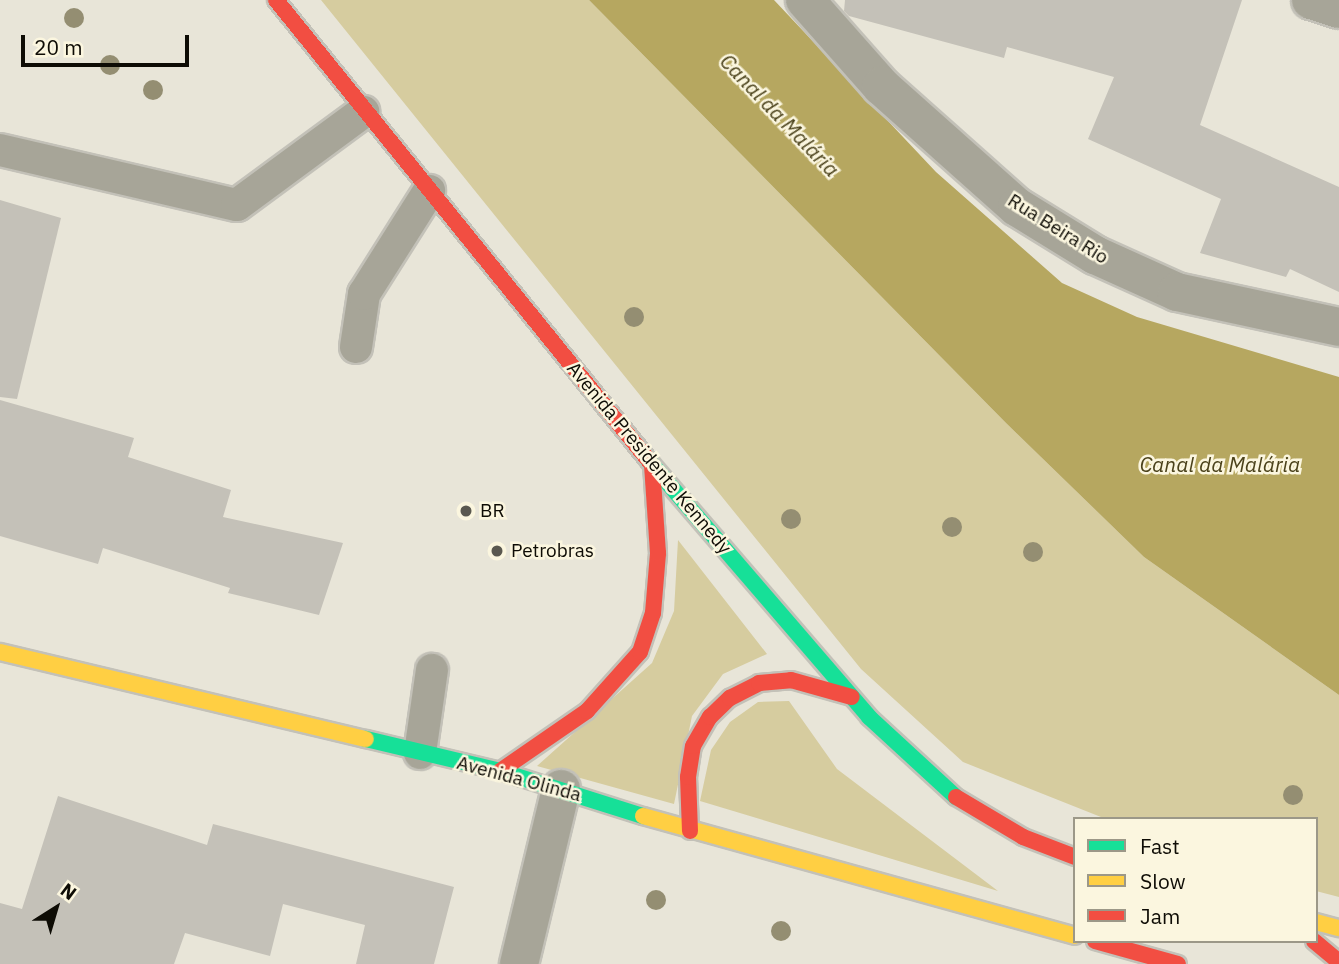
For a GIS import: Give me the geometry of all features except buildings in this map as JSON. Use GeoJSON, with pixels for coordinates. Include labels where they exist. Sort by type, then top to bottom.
{"type":"FeatureCollection","features":[{"type":"Feature","properties":{"kind":"main road","name":"Avenida Presidente Kennedy"},"geometry":{"type":"LineString","coordinates":[[275,0],[363,112],[652,464],[852,697],[926,775],[968,806],[1023,837],[1073,856]]}},
{"type":"Feature","properties":{"kind":"main road"},"geometry":{"type":"LineString","coordinates":[[500,771],[587,711],[640,652],[653,612],[658,553],[652,464]]}},
{"type":"Feature","properties":{"kind":"main road","name":"Avenida Olinda"},"geometry":{"type":"LineString","coordinates":[[0,652],[500,771],[690,831],[1073,935]]}},
{"type":"Feature","properties":{"kind":"main road"},"geometry":{"type":"LineString","coordinates":[[690,831],[688,777],[692,746],[710,717],[730,698],[759,682],[791,680],[852,697]]}},
{"type":"Feature","properties":{"kind":"main road"},"geometry":{"type":"LineString","coordinates":[[1318,923],[1339,928]]}},
{"type":"Feature","properties":{"kind":"main road"},"geometry":{"type":"LineString","coordinates":[[1102,943],[1178,964]]}},
{"type":"Feature","properties":{"kind":"main road"},"geometry":{"type":"LineString","coordinates":[[1316,943],[1339,962]]}},
{"type":"Feature","properties":{"kind":"street","name":"Rua Beira Rio"},"geometry":{"type":"LineString","coordinates":[[805,0],[881,86],[1017,207],[1095,255],[1177,292],[1339,327]]}},
{"type":"Feature","properties":{"kind":"street"},"geometry":{"type":"LineString","coordinates":[[1311,0],[1339,9]]}},
{"type":"Feature","properties":{"kind":"street"},"geometry":{"type":"LineString","coordinates":[[519,964],[561,789]]}},
{"type":"Feature","properties":{"kind":"lane"},"geometry":{"type":"LineString","coordinates":[[0,150],[237,205],[363,112]]}},
{"type":"Feature","properties":{"kind":"lane"},"geometry":{"type":"LineString","coordinates":[[356,347],[364,294],[429,191]]}},
{"type":"Feature","properties":{"kind":"lane"},"geometry":{"type":"LineString","coordinates":[[420,753],[432,670]]}},
{"type":"Feature","properties":{"kind":"shaded area"},"geometry":{"type":"Polygon","coordinates":[[[321,0],[589,0],[1006,423],[1144,557],[1339,695],[1339,897],[1318,892],[1318,817],[1101,817],[963,762],[861,669],[321,0]]]}},
{"type":"Feature","properties":{"kind":"shaded area"},"geometry":{"type":"Polygon","coordinates":[[[678,540],[767,654],[723,674],[692,716],[674,804],[537,766],[652,663],[674,611],[678,540]]]}},
{"type":"Feature","properties":{"kind":"shaded area"},"geometry":{"type":"Polygon","coordinates":[[[789,701],[837,769],[998,891],[700,801],[711,750],[730,722],[758,702],[789,701]]]}},
{"type":"Feature","properties":{"kind":"water","name":"Canal da Malária"},"geometry":{"type":"Polygon","coordinates":[[[589,0],[774,0],[936,172],[1062,283],[1137,317],[1339,377],[1339,695],[1144,557],[1006,423],[589,0]]]}},
{"type":"Feature","properties":{"kind":"traffic: fast"},"geometry":{"type":"LineString","coordinates":[[649,461],[869,717],[956,797]]}},
{"type":"Feature","properties":{"kind":"traffic: fast"},"geometry":{"type":"LineString","coordinates":[[366,739],[500,771],[643,816]]}},
{"type":"Feature","properties":{"kind":"traffic: slow"},"geometry":{"type":"LineString","coordinates":[[0,652],[366,739]]}},
{"type":"Feature","properties":{"kind":"traffic: slow"},"geometry":{"type":"LineString","coordinates":[[643,816],[1073,935]]}},
{"type":"Feature","properties":{"kind":"traffic: slow"},"geometry":{"type":"LineString","coordinates":[[1318,923],[1339,928]]}},
{"type":"Feature","properties":{"kind":"traffic: jam"},"geometry":{"type":"LineString","coordinates":[[276,0],[649,461]]}},
{"type":"Feature","properties":{"kind":"traffic: jam"},"geometry":{"type":"LineString","coordinates":[[500,771],[587,711],[640,652],[653,613],[658,553],[652,465]]}},
{"type":"Feature","properties":{"kind":"traffic: jam"},"geometry":{"type":"LineString","coordinates":[[690,831],[688,777],[693,746],[710,717],[730,698],[759,683],[791,680],[852,697]]}},
{"type":"Feature","properties":{"kind":"traffic: jam"},"geometry":{"type":"LineString","coordinates":[[956,797],[1023,837],[1073,856]]}},
{"type":"Feature","properties":{"kind":"traffic: jam"},"geometry":{"type":"LineString","coordinates":[[1102,943],[1178,964]]}},
{"type":"Feature","properties":{"kind":"traffic: jam"},"geometry":{"type":"LineString","coordinates":[[1316,943],[1339,962]]}},
{"type":"Feature","properties":{"kind":"place","name":"BR"},"geometry":{"type":"Point","coordinates":[466,511]}},
{"type":"Feature","properties":{"kind":"place","name":"Petrobras"},"geometry":{"type":"Point","coordinates":[497,551]}}]}
